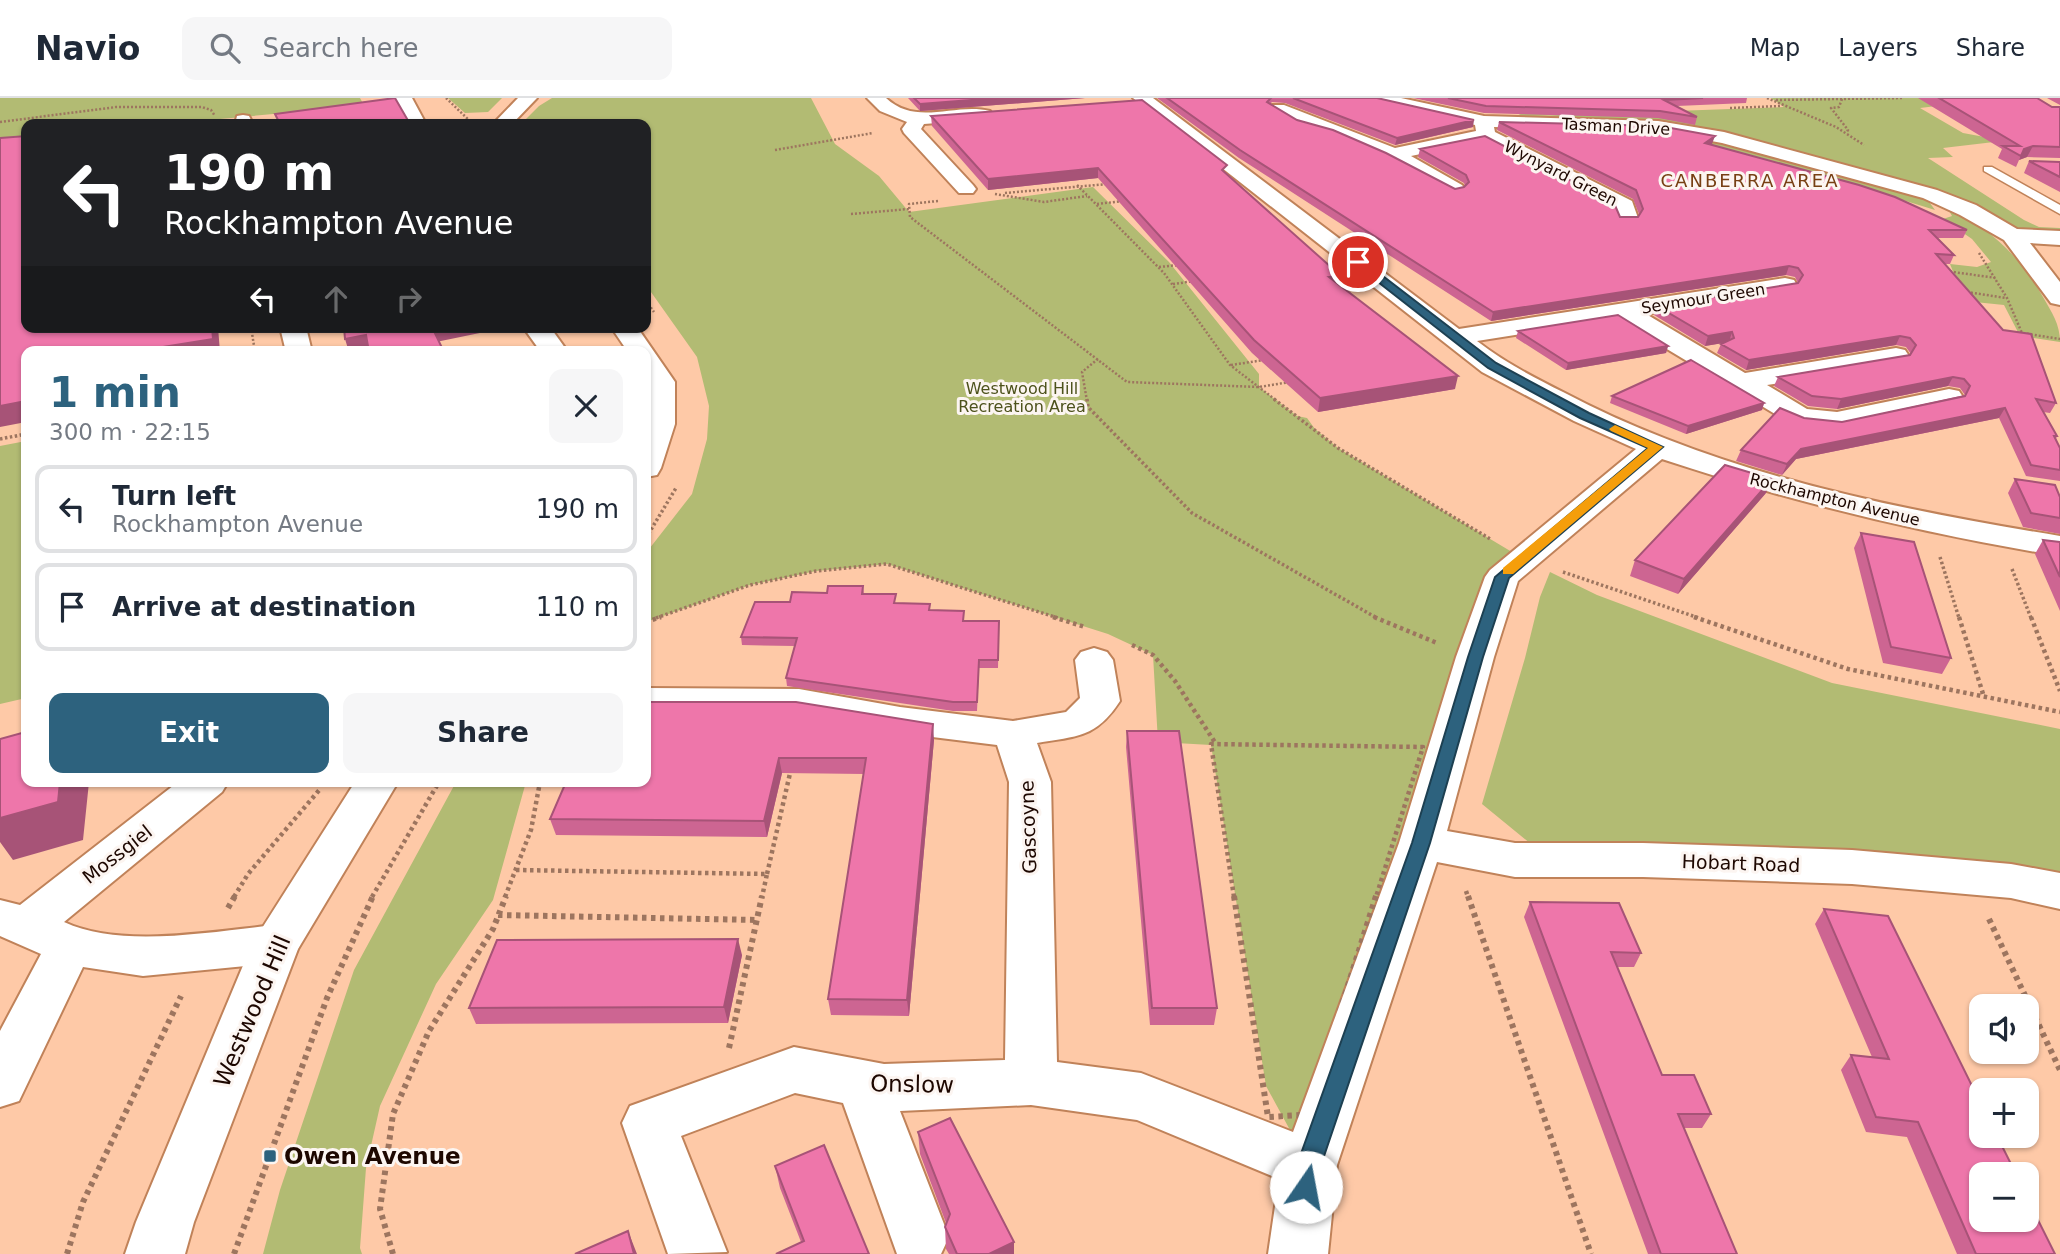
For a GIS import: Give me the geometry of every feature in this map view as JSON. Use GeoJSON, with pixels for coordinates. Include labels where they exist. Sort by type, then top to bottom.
{"type":"FeatureCollection","features":[{"type":"Feature","properties":{"kind":"street"},"geometry":{"type":"LineString","coordinates":[[403,98],[414,119]]}},
{"type":"Feature","properties":{"kind":"street"},"geometry":{"type":"LineString","coordinates":[[507,119],[528,98]]}},
{"type":"Feature","properties":{"kind":"street"},"geometry":{"type":"LineString","coordinates":[[876,98],[891,111],[919,119],[1008,113]]}},
{"type":"Feature","properties":{"kind":"street","name":"Tasman Drive"},"geometry":{"type":"LineString","coordinates":[[1377,98],[1485,128],[1658,126],[1724,138],[1930,194],[1968,210],[2012,235],[2060,298]]}},
{"type":"Feature","properties":{"kind":"street"},"geometry":{"type":"LineString","coordinates":[[1118,103],[1144,99]]}},
{"type":"Feature","properties":{"kind":"street","name":"Rockhampton Avenue"},"geometry":{"type":"LineString","coordinates":[[1144,99],[1492,366],[1584,415],[1657,447],[1765,483],[1929,522],[2060,546]]}},
{"type":"Feature","properties":{"kind":"street"},"geometry":{"type":"LineString","coordinates":[[1278,109],[1303,121],[1340,131],[1393,155],[1455,189]]}},
{"type":"Feature","properties":{"kind":"street"},"geometry":{"type":"LineString","coordinates":[[919,119],[911,129],[967,189]]}},
{"type":"Feature","properties":{"kind":"street"},"geometry":{"type":"LineString","coordinates":[[1340,131],[1378,124]]}},
{"type":"Feature","properties":{"kind":"street","name":"Wynyard Green"},"geometry":{"type":"LineString","coordinates":[[1393,155],[1485,128],[1624,206],[1627,218]]}},
{"type":"Feature","properties":{"kind":"street"},"geometry":{"type":"LineString","coordinates":[[2012,235],[2060,238]]}},
{"type":"Feature","properties":{"kind":"street","name":"Seymour Green"},"geometry":{"type":"LineString","coordinates":[[1455,337],[1785,285]]}},
{"type":"Feature","properties":{"kind":"street","name":"Seymour Green"},"geometry":{"type":"LineString","coordinates":[[1622,311],[1800,417],[1837,421],[1949,397]]}},
{"type":"Feature","properties":{"kind":"street"},"geometry":{"type":"LineString","coordinates":[[1738,382],[1896,356]]}},
{"type":"Feature","properties":{"kind":"street"},"geometry":{"type":"LineString","coordinates":[[651,367],[661,382],[660,424],[651,452]]}},
{"type":"Feature","properties":{"kind":"street"},"geometry":{"type":"LineString","coordinates":[[1298,1254],[1309,1165],[1421,843],[1475,657],[1502,577],[1657,447]]}},
{"type":"Feature","properties":{"kind":"street"},"geometry":{"type":"LineString","coordinates":[[651,701],[799,702],[900,720],[1013,734],[1078,723],[1100,701],[1095,645]]}},
{"type":"Feature","properties":{"kind":"street","name":"Gascoyne"},"geometry":{"type":"LineString","coordinates":[[1013,734],[1030,782],[1031,1082]]}},
{"type":"Feature","properties":{"kind":"street","name":"Mossgiel"},"geometry":{"type":"LineString","coordinates":[[32,930],[201,787]]}},
{"type":"Feature","properties":{"kind":"street","name":"Westwood Hill"},"geometry":{"type":"LineString","coordinates":[[155,1254],[165,1222],[276,944],[374,787]]}},
{"type":"Feature","properties":{"kind":"street","name":"Hobart Road"},"geometry":{"type":"LineString","coordinates":[[1421,843],[1515,860],[1763,863],[1852,867],[2011,881],[2060,891]]}},
{"type":"Feature","properties":{"kind":"street"},"geometry":{"type":"LineString","coordinates":[[0,1084],[32,930],[144,957],[276,944]]}},
{"type":"Feature","properties":{"kind":"street","name":"Onslow"},"geometry":{"type":"LineString","coordinates":[[697,1252],[649,1123],[794,1070],[884,1088],[1031,1082],[1141,1097],[1309,1165]]}},
{"type":"Feature","properties":{"kind":"street"},"geometry":{"type":"LineString","coordinates":[[863,1084],[919,1237]]}},
{"type":"Feature","properties":{"kind":"lane"},"geometry":{"type":"LineString","coordinates":[[1988,169],[2060,210]]}},
{"type":"Feature","properties":{"kind":"path"},"geometry":{"type":"LineString","coordinates":[[446,98],[467,119]]}},
{"type":"Feature","properties":{"kind":"path"},"geometry":{"type":"LineString","coordinates":[[1772,100],[1904,98]]}},
{"type":"Feature","properties":{"kind":"path"},"geometry":{"type":"LineString","coordinates":[[1842,99],[1839,107],[1831,108],[1848,130],[1846,133]]}},
{"type":"Feature","properties":{"kind":"path"},"geometry":{"type":"LineString","coordinates":[[23,119],[116,107],[186,106],[202,107],[211,110],[215,117],[226,119]]}},
{"type":"Feature","properties":{"kind":"path"},"geometry":{"type":"LineString","coordinates":[[1740,108],[1785,106]]}},
{"type":"Feature","properties":{"kind":"path"},"geometry":{"type":"LineString","coordinates":[[0,122],[21,119]]}},
{"type":"Feature","properties":{"kind":"path"},"geometry":{"type":"LineString","coordinates":[[775,150],[881,131]]}},
{"type":"Feature","properties":{"kind":"path"},"geometry":{"type":"LineString","coordinates":[[989,195],[1118,183]]}},
{"type":"Feature","properties":{"kind":"path"},"geometry":{"type":"LineString","coordinates":[[967,189],[1044,202],[1087,196]]}},
{"type":"Feature","properties":{"kind":"path"},"geometry":{"type":"LineString","coordinates":[[949,200],[909,204],[910,217],[1127,382],[1259,387],[1299,380]]}},
{"type":"Feature","properties":{"kind":"path"},"geometry":{"type":"LineString","coordinates":[[1096,204],[1123,201]]}},
{"type":"Feature","properties":{"kind":"path"},"geometry":{"type":"LineString","coordinates":[[852,214],[909,209]]}},
{"type":"Feature","properties":{"kind":"path"},"geometry":{"type":"LineString","coordinates":[[1159,267],[1186,264]]}},
{"type":"Feature","properties":{"kind":"path"},"geometry":{"type":"LineString","coordinates":[[1941,271],[1996,278]]}},
{"type":"Feature","properties":{"kind":"path"},"geometry":{"type":"LineString","coordinates":[[1172,284],[1198,281]]}},
{"type":"Feature","properties":{"kind":"path"},"geometry":{"type":"LineString","coordinates":[[1954,291],[2007,298],[2022,333],[2060,339]]}},
{"type":"Feature","properties":{"kind":"path"},"geometry":{"type":"LineString","coordinates":[[1098,359],[1082,372],[1088,407],[1192,513],[1387,624],[1475,657]]}},
{"type":"Feature","properties":{"kind":"path"},"geometry":{"type":"LineString","coordinates":[[1230,365],[1271,359]]}},
{"type":"Feature","properties":{"kind":"path"},"geometry":{"type":"LineString","coordinates":[[0,439],[21,435]]}},
{"type":"Feature","properties":{"kind":"path"},"geometry":{"type":"LineString","coordinates":[[1929,522],[1984,696]]}},
{"type":"Feature","properties":{"kind":"path"},"geometry":{"type":"LineString","coordinates":[[1998,536],[2060,691]]}},
{"type":"Feature","properties":{"kind":"path"},"geometry":{"type":"LineString","coordinates":[[651,620],[750,584],[816,571],[887,564],[1095,645]]}},
{"type":"Feature","properties":{"kind":"path"},"geometry":{"type":"LineString","coordinates":[[1130,645],[1153,655],[1175,681],[1216,744]]}},
{"type":"Feature","properties":{"kind":"path"},"geometry":{"type":"LineString","coordinates":[[1211,744],[1216,744],[1423,747],[1309,1110],[1302,1115],[1268,1117],[1211,744]]}},
{"type":"Feature","properties":{"kind":"path"},"geometry":{"type":"LineString","coordinates":[[718,1098],[793,762]]}},
{"type":"Feature","properties":{"kind":"path"},"geometry":{"type":"LineString","coordinates":[[67,1254],[83,1202],[152,1051],[204,951],[248,874],[322,787]]}},
{"type":"Feature","properties":{"kind":"path"},"geometry":{"type":"LineString","coordinates":[[234,1254],[327,998],[372,897],[436,787]]}},
{"type":"Feature","properties":{"kind":"path"},"geometry":{"type":"LineString","coordinates":[[393,1254],[380,1209],[393,1114],[429,1031],[493,929],[531,830],[539,787]]}},
{"type":"Feature","properties":{"kind":"path"},"geometry":{"type":"LineString","coordinates":[[516,870],[767,874]]}},
{"type":"Feature","properties":{"kind":"path"},"geometry":{"type":"LineString","coordinates":[[1968,878],[2060,1070]]}},
{"type":"Feature","properties":{"kind":"path"},"geometry":{"type":"LineString","coordinates":[[1462,880],[1591,1254]]}},
{"type":"Feature","properties":{"kind":"path"},"geometry":{"type":"LineString","coordinates":[[498,915],[757,920]]}},
{"type":"Feature","properties":{"kind":"green space"},"geometry":{"type":"Polygon","coordinates":[[[0,98],[360,98],[367,111],[284,113],[220,119],[21,119],[21,143],[0,145],[0,98]]]}},
{"type":"Feature","properties":{"kind":"green space"},"geometry":{"type":"Polygon","coordinates":[[[448,98],[502,98],[488,112],[465,113],[448,98]]]}},
{"type":"Feature","properties":{"kind":"green space","name":"Westwood Hill Recreation Area"},"geometry":{"type":"Polygon","coordinates":[[[552,98],[811,98],[835,144],[879,176],[909,212],[1093,187],[1169,262],[1259,374],[1259,387],[1297,416],[1307,418],[1315,429],[1338,448],[1522,558],[1309,1165],[1266,1086],[1211,745],[1158,742],[1153,655],[1108,634],[887,564],[816,571],[750,585],[651,620],[651,547],[692,494],[707,439],[709,406],[697,357],[651,292],[651,119],[526,119],[552,98]]]}},
{"type":"Feature","properties":{"kind":"green space"},"geometry":{"type":"Polygon","coordinates":[[[1771,98],[1935,98],[1945,105],[1920,108],[1963,133],[1990,138],[1994,142],[1943,148],[1953,157],[1928,158],[2024,220],[2039,227],[2060,228],[2060,236],[2026,234],[1965,202],[1727,136],[1510,119],[1551,100],[1581,113],[1533,116],[1784,107],[1771,98]]]}},
{"type":"Feature","properties":{"kind":"green space"},"geometry":{"type":"Polygon","coordinates":[[[1570,125],[1722,139],[1924,195],[1935,210],[1822,175],[1570,125]]]}},
{"type":"Feature","properties":{"kind":"green space"},"geometry":{"type":"Polygon","coordinates":[[[1945,204],[1989,233],[2023,267],[2052,314],[2059,330],[2060,342],[2020,336],[2004,305],[1965,301],[1793,252],[1954,274],[1950,264],[1977,267],[1991,262],[1972,239],[1943,219],[1952,216],[1945,204]]]}},
{"type":"Feature","properties":{"kind":"green space"},"geometry":{"type":"Polygon","coordinates":[[[21,442],[21,699],[0,704],[0,446],[21,442]]]}},
{"type":"Feature","properties":{"kind":"green space"},"geometry":{"type":"Polygon","coordinates":[[[1550,572],[1597,595],[1832,683],[2060,729],[2060,878],[1853,852],[1758,846],[1531,844],[1482,804],[1540,597],[1550,572]]]}},
{"type":"Feature","properties":{"kind":"green space"},"geometry":{"type":"Polygon","coordinates":[[[453,787],[525,787],[493,900],[436,984],[380,1106],[366,1168],[360,1248],[362,1254],[263,1254],[280,1190],[354,970],[453,787]]]}},
{"type":"Feature","properties":{"kind":"building"},"geometry":{"type":"Polygon","coordinates":[[[395,98],[407,119],[278,119],[275,114],[395,98]]]}},
{"type":"Feature","properties":{"kind":"building"},"geometry":{"type":"Polygon","coordinates":[[[914,98],[997,98],[920,104],[914,98]]]}},
{"type":"Feature","properties":{"kind":"building"},"geometry":{"type":"Polygon","coordinates":[[[1167,98],[1271,98],[1267,102],[1297,120],[1333,130],[1386,153],[1455,189],[1464,187],[1469,182],[1466,175],[1420,149],[1485,136],[1614,203],[1620,217],[1638,217],[1643,209],[1636,190],[1499,122],[1660,126],[1715,136],[1705,143],[1895,197],[1967,230],[1929,230],[1954,255],[1936,254],[2003,330],[2031,334],[2056,403],[2036,399],[2057,436],[2054,436],[2060,448],[2060,470],[2031,465],[2005,408],[1801,449],[1787,464],[1741,450],[1780,408],[1804,418],[1842,422],[1965,396],[1970,386],[1964,379],[1953,377],[1841,399],[1812,396],[1778,377],[1910,355],[1916,345],[1910,338],[1900,336],[1749,360],[1721,344],[1734,338],[1732,332],[1708,336],[1657,306],[1798,283],[1803,275],[1798,268],[1789,266],[1493,312],[1240,150],[1167,98]]]}},
{"type":"Feature","properties":{"kind":"building"},"geometry":{"type":"Polygon","coordinates":[[[1293,98],[1377,98],[1474,120],[1397,138],[1293,98]]]}},
{"type":"Feature","properties":{"kind":"building"},"geometry":{"type":"Polygon","coordinates":[[[1448,98],[1703,98],[1664,100],[1697,117],[1660,111],[1486,106],[1448,98]]]}},
{"type":"Feature","properties":{"kind":"building"},"geometry":{"type":"Polygon","coordinates":[[[1939,98],[2037,98],[2052,107],[2060,107],[2060,147],[2033,146],[2024,149],[2021,156],[2003,146],[2020,146],[1939,98]]]}},
{"type":"Feature","properties":{"kind":"building"},"geometry":{"type":"Polygon","coordinates":[[[1142,100],[1227,165],[1222,170],[1341,276],[1329,277],[1458,376],[1320,398],[1254,340],[1098,168],[988,179],[931,116],[1142,100]]]}},
{"type":"Feature","properties":{"kind":"building"},"geometry":{"type":"Polygon","coordinates":[[[21,136],[21,333],[212,333],[213,339],[169,346],[21,346],[21,402],[0,406],[0,138],[21,136]]]}},
{"type":"Feature","properties":{"kind":"building"},"geometry":{"type":"Polygon","coordinates":[[[2029,161],[2060,162],[2060,177],[2029,161]]]}},
{"type":"Feature","properties":{"kind":"building"},"geometry":{"type":"Polygon","coordinates":[[[1618,315],[1668,346],[1568,363],[1518,331],[1618,315]]]}},
{"type":"Feature","properties":{"kind":"building"},"geometry":{"type":"Polygon","coordinates":[[[344,333],[435,333],[441,346],[368,346],[366,335],[345,339],[344,333]]]}},
{"type":"Feature","properties":{"kind":"building"},"geometry":{"type":"Polygon","coordinates":[[[1691,360],[1764,403],[1688,426],[1612,396],[1691,360]]]}},
{"type":"Feature","properties":{"kind":"building"},"geometry":{"type":"Polygon","coordinates":[[[1725,465],[1772,479],[1684,579],[1635,560],[1725,465]]]}},
{"type":"Feature","properties":{"kind":"building"},"geometry":{"type":"Polygon","coordinates":[[[2015,479],[2055,485],[2060,497],[2060,518],[2031,513],[2015,479]]]}},
{"type":"Feature","properties":{"kind":"building"},"geometry":{"type":"Polygon","coordinates":[[[1861,533],[1914,542],[1951,658],[1891,647],[1861,533]]]}},
{"type":"Feature","properties":{"kind":"building"},"geometry":{"type":"Polygon","coordinates":[[[2043,540],[2060,542],[2060,577],[2043,540]]]}},
{"type":"Feature","properties":{"kind":"building"},"geometry":{"type":"Polygon","coordinates":[[[828,586],[863,586],[862,594],[896,594],[894,603],[930,604],[929,610],[964,611],[963,621],[999,621],[998,660],[979,660],[977,702],[953,702],[786,678],[797,638],[741,637],[755,602],[790,602],[792,592],[827,593],[828,586]]]}},
{"type":"Feature","properties":{"kind":"building"},"geometry":{"type":"Polygon","coordinates":[[[651,702],[796,702],[933,724],[907,1000],[828,999],[866,758],[779,758],[764,821],[550,819],[564,787],[651,787],[651,702]]]}},
{"type":"Feature","properties":{"kind":"building"},"geometry":{"type":"Polygon","coordinates":[[[1127,731],[1179,731],[1217,1008],[1152,1008],[1127,731]]]}},
{"type":"Feature","properties":{"kind":"building"},"geometry":{"type":"Polygon","coordinates":[[[21,733],[21,787],[60,787],[58,802],[0,818],[0,739],[21,733]]]}},
{"type":"Feature","properties":{"kind":"building"},"geometry":{"type":"Polygon","coordinates":[[[1530,902],[1619,903],[1641,953],[1611,952],[1662,1075],[1694,1075],[1711,1114],[1678,1114],[1737,1254],[1661,1254],[1530,902]]]}},
{"type":"Feature","properties":{"kind":"building"},"geometry":{"type":"Polygon","coordinates":[[[1824,909],[1888,916],[1969,1080],[1969,1148],[2003,1148],[2010,1162],[1969,1162],[1969,1232],[2039,1232],[2039,1222],[2055,1254],[1976,1254],[1918,1122],[1876,1117],[1851,1055],[1889,1059],[1824,909]]]}},
{"type":"Feature","properties":{"kind":"building"},"geometry":{"type":"Polygon","coordinates":[[[738,939],[724,1007],[469,1008],[497,940],[738,939]]]}},
{"type":"Feature","properties":{"kind":"building"},"geometry":{"type":"Polygon","coordinates":[[[950,1118],[1014,1242],[989,1254],[957,1254],[945,1227],[950,1214],[918,1132],[950,1118]]]}},
{"type":"Feature","properties":{"kind":"building"},"geometry":{"type":"Polygon","coordinates":[[[824,1145],[869,1254],[776,1254],[804,1241],[775,1166],[824,1145]]]}},
{"type":"Feature","properties":{"kind":"building"},"geometry":{"type":"Polygon","coordinates":[[[628,1231],[634,1254],[575,1254],[628,1231]]]}},
{"type":"Feature","properties":{"kind":"slow traffic"},"geometry":{"type":"LineString","coordinates":[[1508,571],[1657,447],[1615,429]]}},
{"type":"Feature","properties":{"kind":"place","name":"Owen Avenue"},"geometry":{"type":"Point","coordinates":[270,1156]}},
{"type":"Feature","properties":{"kind":"district","name":"CANBERRA AREA"},"geometry":{"type":"Point","coordinates":[1750,181]}},
{"type":"Feature","properties":{"kind":"route"},"geometry":{"type":"LineString","coordinates":[[1306,1187],[1309,1165],[1421,843],[1475,657],[1502,577],[1657,447],[1584,415],[1492,366],[1358,262]]}}]}
